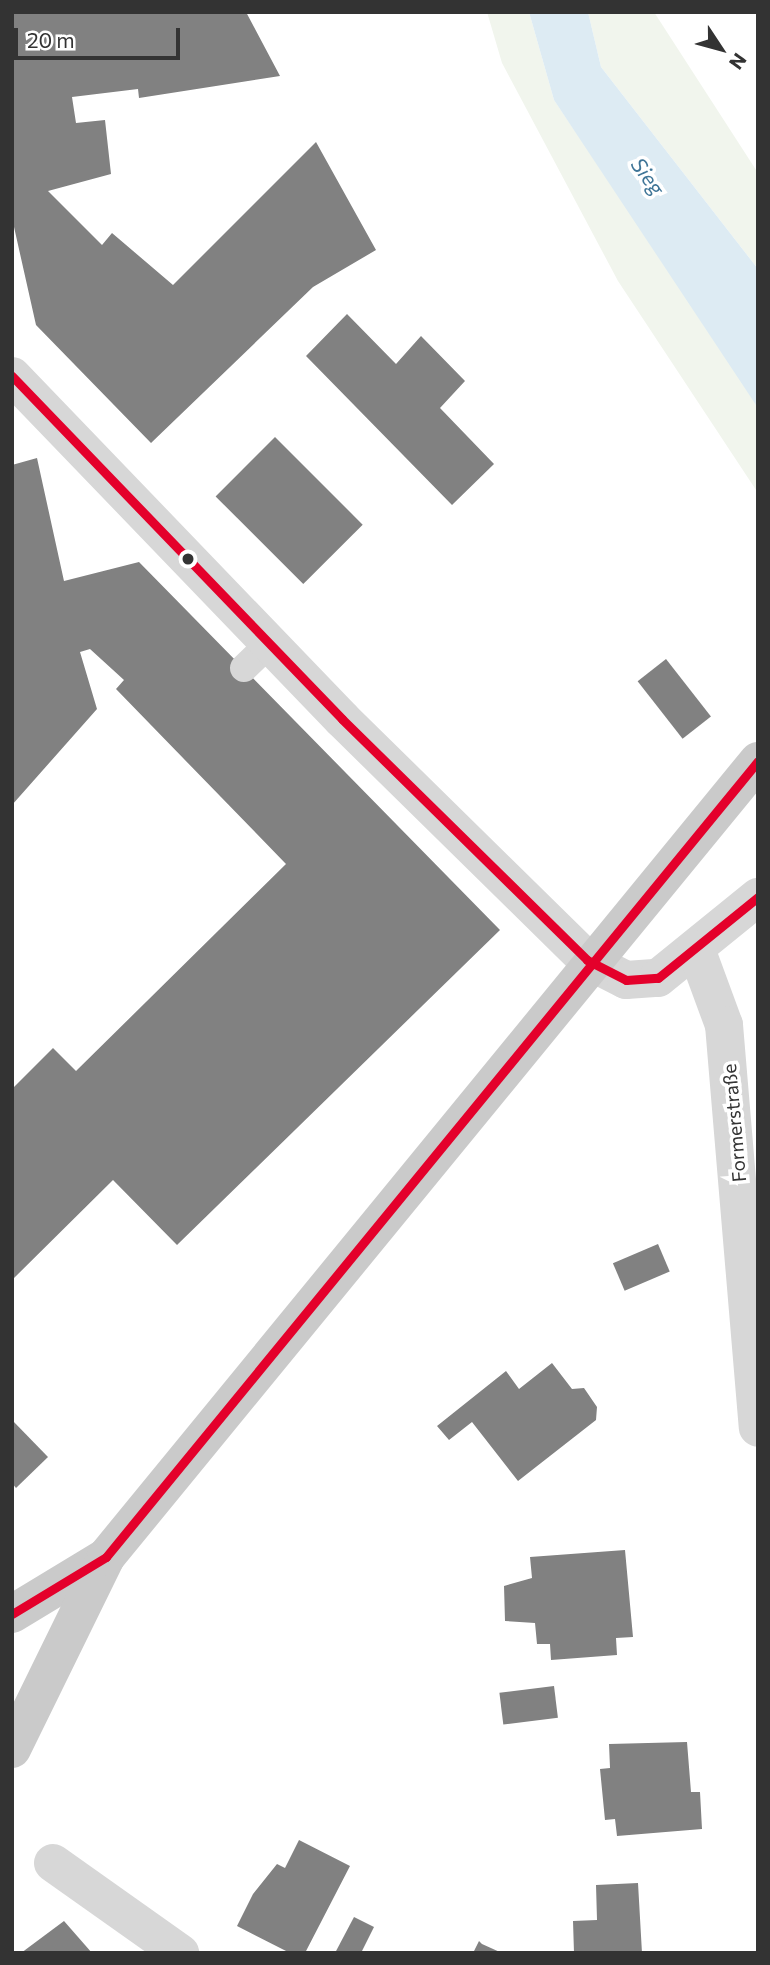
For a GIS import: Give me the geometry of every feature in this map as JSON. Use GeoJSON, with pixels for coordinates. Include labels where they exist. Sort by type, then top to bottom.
{"type":"FeatureCollection","features":[{"type":"Feature","properties":{"kind":"main road"},"geometry":{"type":"LineString","coordinates":[[12,1749],[21,1717],[106,1557],[758,761]]}},
{"type":"Feature","properties":{"kind":"main road"},"geometry":{"type":"LineString","coordinates":[[12,1615],[106,1557]]}},
{"type":"Feature","properties":{"kind":"street"},"geometry":{"type":"LineString","coordinates":[[12,376],[587,960],[626,980],[658,978],[758,897]]}},
{"type":"Feature","properties":{"kind":"street","name":"Formerstraße"},"geometry":{"type":"LineString","coordinates":[[696,949],[724,1025],[758,1428]]}},
{"type":"Feature","properties":{"kind":"street"},"geometry":{"type":"LineString","coordinates":[[53,1863],[174,1951]]}},
{"type":"Feature","properties":{"kind":"lane"},"geometry":{"type":"LineString","coordinates":[[244,668],[271,642]]}},
{"type":"Feature","properties":{"kind":"shaded area"},"geometry":{"type":"Polygon","coordinates":[[[487,12],[529,12],[554,100],[739,373],[758,408],[758,493],[618,281],[502,63],[487,12]]]}},
{"type":"Feature","properties":{"kind":"shaded area"},"geometry":{"type":"Polygon","coordinates":[[[588,12],[654,12],[758,173],[758,269],[601,67],[588,12]]]}},
{"type":"Feature","properties":{"kind":"water","name":"Sieg"},"geometry":{"type":"Polygon","coordinates":[[[529,12],[588,12],[601,67],[758,269],[758,408],[554,100],[529,12]]]}},
{"type":"Feature","properties":{"kind":"building"},"geometry":{"type":"Polygon","coordinates":[[[12,12],[246,12],[280,76],[139,98],[138,89],[72,97],[76,123],[105,120],[111,174],[48,191],[102,245],[112,233],[173,285],[316,142],[376,250],[313,287],[151,443],[36,325],[12,218],[12,12]]]}},
{"type":"Feature","properties":{"kind":"building"},"geometry":{"type":"Polygon","coordinates":[[[347,314],[396,364],[421,336],[465,381],[440,408],[494,464],[452,505],[306,356],[347,314]]]}},
{"type":"Feature","properties":{"kind":"building"},"geometry":{"type":"Polygon","coordinates":[[[275,437],[363,525],[303,584],[216,496],[275,437]]]}},
{"type":"Feature","properties":{"kind":"building"},"geometry":{"type":"Polygon","coordinates":[[[37,458],[64,581],[139,562],[500,930],[177,1245],[113,1180],[12,1280],[12,1089],[53,1048],[76,1071],[286,864],[116,689],[124,680],[90,649],[80,652],[97,709],[12,805],[12,465],[37,458]]]}},
{"type":"Feature","properties":{"kind":"building"},"geometry":{"type":"Polygon","coordinates":[[[666,659],[711,717],[683,739],[638,681],[666,659]]]}},
{"type":"Feature","properties":{"kind":"building"},"geometry":{"type":"Polygon","coordinates":[[[658,1244],[670,1272],[625,1291],[613,1263],[658,1244]]]}},
{"type":"Feature","properties":{"kind":"building"},"geometry":{"type":"Polygon","coordinates":[[[552,1363],[572,1389],[584,1388],[597,1407],[596,1420],[518,1481],[472,1422],[449,1440],[437,1426],[506,1371],[519,1389],[552,1363]]]}},
{"type":"Feature","properties":{"kind":"building"},"geometry":{"type":"Polygon","coordinates":[[[12,1420],[48,1457],[16,1488],[12,1483],[12,1420]]]}},
{"type":"Feature","properties":{"kind":"building"},"geometry":{"type":"Polygon","coordinates":[[[625,1550],[633,1637],[616,1638],[617,1655],[551,1660],[550,1644],[537,1644],[535,1623],[505,1621],[504,1586],[532,1578],[530,1557],[625,1550]]]}},
{"type":"Feature","properties":{"kind":"building"},"geometry":{"type":"Polygon","coordinates":[[[554,1686],[558,1718],[503,1724],[499,1693],[554,1686]]]}},
{"type":"Feature","properties":{"kind":"building"},"geometry":{"type":"Polygon","coordinates":[[[687,1742],[691,1792],[700,1792],[702,1829],[617,1836],[615,1819],[605,1820],[600,1769],[610,1768],[609,1744],[687,1742]]]}},
{"type":"Feature","properties":{"kind":"building"},"geometry":{"type":"Polygon","coordinates":[[[299,1840],[350,1866],[305,1953],[290,1953],[237,1926],[253,1894],[277,1864],[285,1868],[299,1840]]]}},
{"type":"Feature","properties":{"kind":"building"},"geometry":{"type":"Polygon","coordinates":[[[638,1883],[642,1953],[574,1953],[573,1921],[597,1920],[596,1885],[638,1883]]]}},
{"type":"Feature","properties":{"kind":"building"},"geometry":{"type":"Polygon","coordinates":[[[354,1917],[374,1927],[361,1953],[335,1953],[354,1917]]]}},
{"type":"Feature","properties":{"kind":"building"},"geometry":{"type":"Polygon","coordinates":[[[64,1921],[92,1953],[21,1953],[64,1921]]]}},
{"type":"Feature","properties":{"kind":"building"},"geometry":{"type":"Polygon","coordinates":[[[479,1941],[482,1944],[502,1953],[473,1953],[479,1941]]]}},
{"type":"Feature","properties":{"kind":"transit line"},"geometry":{"type":"LineString","coordinates":[[12,376],[342,719],[587,960],[626,980],[658,978],[758,897]]}},
{"type":"Feature","properties":{"kind":"transit line"},"geometry":{"type":"LineString","coordinates":[[12,1614],[106,1557],[758,761]]}}]}
